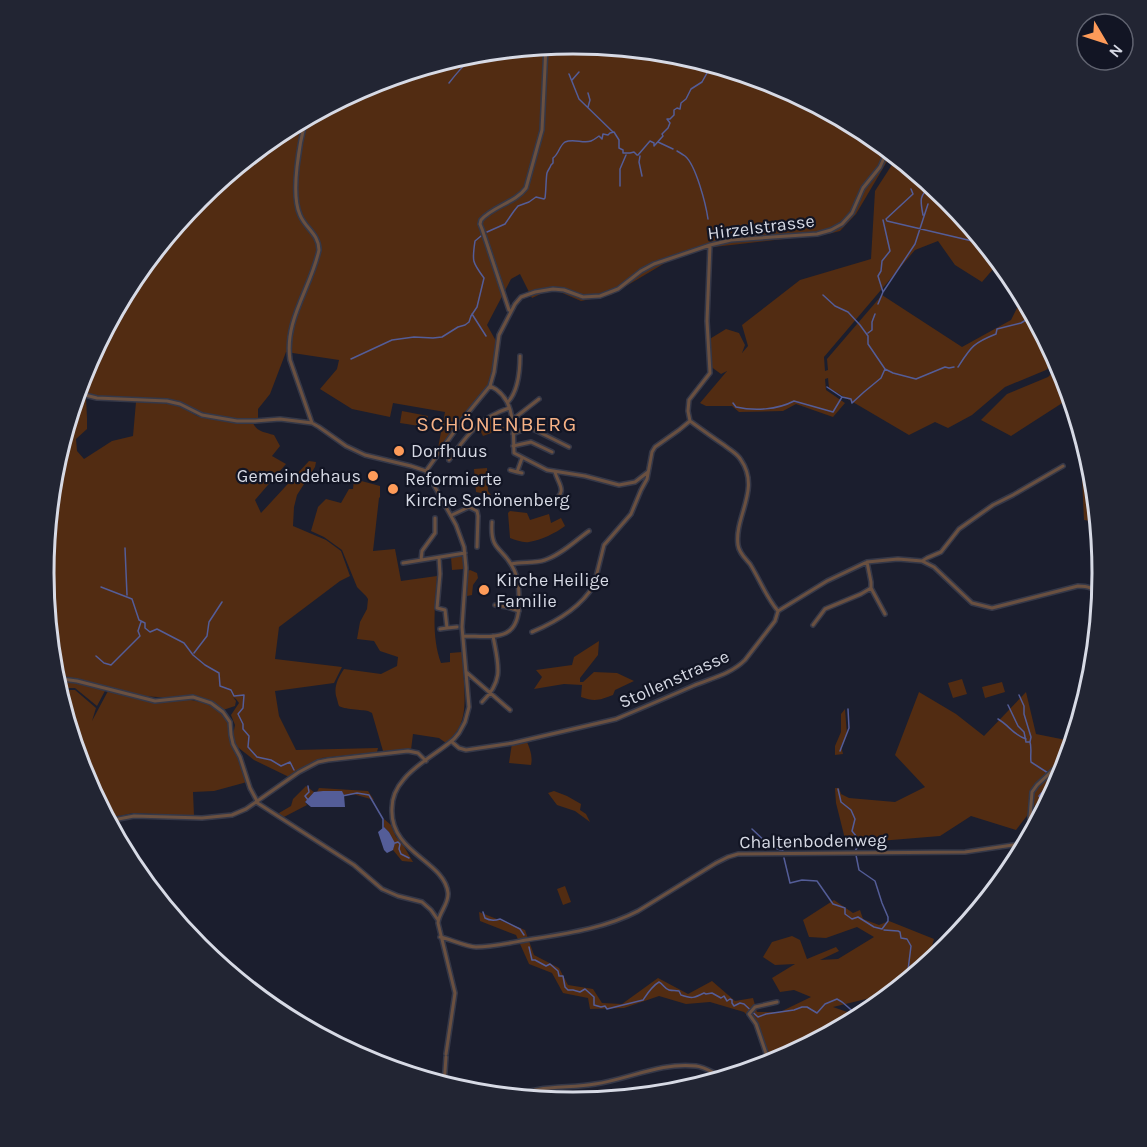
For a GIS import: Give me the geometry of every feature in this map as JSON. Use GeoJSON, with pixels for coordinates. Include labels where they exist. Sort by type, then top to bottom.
{"type":"FeatureCollection","features":[{"type":"Feature","properties":{"kind":"street"},"geometry":{"type":"LineString","coordinates":[[511,311],[480,224],[481,220],[491,211],[522,194],[526,189],[542,130],[546,55]]}},
{"type":"Feature","properties":{"kind":"street"},"geometry":{"type":"LineString","coordinates":[[303,131],[298,156],[297,202],[300,216],[317,239],[319,250],[292,323],[289,349],[290,360],[312,423]]}},
{"type":"Feature","properties":{"kind":"street","name":"Hirzelstrasse"},"geometry":{"type":"LineString","coordinates":[[426,471],[490,386],[499,335],[521,297],[542,291],[562,290],[589,297],[605,294],[623,286],[641,271],[654,264],[710,245],[731,240],[817,234],[836,228],[852,213],[863,188],[880,167],[884,157]]}},
{"type":"Feature","properties":{"kind":"street"},"geometry":{"type":"LineString","coordinates":[[710,245],[707,313],[710,373],[689,400],[688,411],[690,421],[735,453],[745,468],[749,489],[737,544],[739,551],[750,564],[768,598],[778,611]]}},
{"type":"Feature","properties":{"kind":"street"},"geometry":{"type":"LineString","coordinates":[[508,402],[512,398],[517,380],[520,356]]}},
{"type":"Feature","properties":{"kind":"street"},"geometry":{"type":"LineString","coordinates":[[490,386],[503,394],[508,402],[514,453],[522,458],[547,470],[585,476],[619,485],[635,482],[648,472]]}},
{"type":"Feature","properties":{"kind":"street"},"geometry":{"type":"LineString","coordinates":[[86,395],[96,398],[167,401],[210,417],[246,421],[280,419],[312,423],[365,455],[411,465],[426,471],[452,515],[465,553],[463,636],[469,699],[468,712],[459,733],[452,742],[411,772],[400,784],[393,798],[392,813],[393,825],[400,838],[446,884],[448,898],[438,920]]}},
{"type":"Feature","properties":{"kind":"street"},"geometry":{"type":"LineString","coordinates":[[512,421],[539,399]]}},
{"type":"Feature","properties":{"kind":"street"},"geometry":{"type":"LineString","coordinates":[[450,460],[476,426],[509,408]]}},
{"type":"Feature","properties":{"kind":"street"},"geometry":{"type":"LineString","coordinates":[[532,632],[578,605],[591,590],[604,545],[631,514],[647,479],[652,452],[655,447],[690,421]]}},
{"type":"Feature","properties":{"kind":"street"},"geometry":{"type":"LineString","coordinates":[[513,434],[529,427],[569,447]]}},
{"type":"Feature","properties":{"kind":"street"},"geometry":{"type":"LineString","coordinates":[[513,446],[531,442],[552,452]]}},
{"type":"Feature","properties":{"kind":"street"},"geometry":{"type":"LineString","coordinates":[[517,472],[522,458]]}},
{"type":"Feature","properties":{"kind":"street"},"geometry":{"type":"LineString","coordinates":[[922,561],[941,552],[959,529],[993,505],[1063,466]]}},
{"type":"Feature","properties":{"kind":"street"},"geometry":{"type":"LineString","coordinates":[[510,470],[522,473]]}},
{"type":"Feature","properties":{"kind":"street"},"geometry":{"type":"LineString","coordinates":[[516,503],[522,500],[552,501],[556,499],[561,491],[561,485],[555,472]]}},
{"type":"Feature","properties":{"kind":"street"},"geometry":{"type":"LineString","coordinates":[[468,496],[469,507]]}},
{"type":"Feature","properties":{"kind":"street"},"geometry":{"type":"LineString","coordinates":[[452,515],[469,507]]}},
{"type":"Feature","properties":{"kind":"street"},"geometry":{"type":"LineString","coordinates":[[469,507],[477,511],[477,547]]}},
{"type":"Feature","properties":{"kind":"street"},"geometry":{"type":"LineString","coordinates":[[421,560],[422,552],[435,533],[435,518]]}},
{"type":"Feature","properties":{"kind":"street"},"geometry":{"type":"LineString","coordinates":[[463,636],[502,635],[512,630],[516,624],[519,612],[517,576],[494,542],[492,522]]}},
{"type":"Feature","properties":{"kind":"street"},"geometry":{"type":"LineString","coordinates":[[511,564],[546,560],[589,531]]}},
{"type":"Feature","properties":{"kind":"street"},"geometry":{"type":"LineString","coordinates":[[403,564],[465,553]]}},
{"type":"Feature","properties":{"kind":"street"},"geometry":{"type":"LineString","coordinates":[[439,558],[437,608],[445,610],[447,628]]}},
{"type":"Feature","properties":{"kind":"street","name":"Stollenstrasse"},"geometry":{"type":"LineString","coordinates":[[452,742],[466,750],[512,743],[616,719],[740,665],[775,621],[778,611],[827,581],[867,562],[898,559],[922,561]]}},
{"type":"Feature","properties":{"kind":"street"},"geometry":{"type":"LineString","coordinates":[[922,561],[940,572],[972,603],[992,608],[1078,586],[1093,588]]}},
{"type":"Feature","properties":{"kind":"street"},"geometry":{"type":"LineString","coordinates":[[867,562],[872,582],[871,588],[885,614]]}},
{"type":"Feature","properties":{"kind":"street"},"geometry":{"type":"LineString","coordinates":[[813,625],[825,609],[871,588]]}},
{"type":"Feature","properties":{"kind":"street"},"geometry":{"type":"LineString","coordinates":[[495,605],[519,612]]}},
{"type":"Feature","properties":{"kind":"street"},"geometry":{"type":"LineString","coordinates":[[440,629],[457,627]]}},
{"type":"Feature","properties":{"kind":"street"},"geometry":{"type":"LineString","coordinates":[[482,702],[491,693],[498,677],[493,636]]}},
{"type":"Feature","properties":{"kind":"street"},"geometry":{"type":"LineString","coordinates":[[466,672],[510,710]]}},
{"type":"Feature","properties":{"kind":"street"},"geometry":{"type":"LineString","coordinates":[[65,679],[155,701],[193,697],[211,703],[223,712],[230,722],[233,744],[257,802],[354,865],[382,889],[422,902],[431,910],[438,920],[440,937],[455,993],[445,1076]]}},
{"type":"Feature","properties":{"kind":"street"},"geometry":{"type":"LineString","coordinates":[[117,819],[134,816],[202,818],[240,812],[308,766],[328,760],[408,751],[418,753],[426,760]]}},
{"type":"Feature","properties":{"kind":"street"},"geometry":{"type":"LineString","coordinates":[[1030,819],[1032,792],[1054,769]]}},
{"type":"Feature","properties":{"kind":"street","name":"Chaltenbodenweg"},"geometry":{"type":"LineString","coordinates":[[440,937],[474,947],[552,936],[610,923],[638,911],[716,863],[738,854],[965,852],[1016,845]]}},
{"type":"Feature","properties":{"kind":"street"},"geometry":{"type":"LineString","coordinates":[[767,1055],[756,1024],[749,1014],[755,1007],[777,1002]]}},
{"type":"Feature","properties":{"kind":"street"},"geometry":{"type":"LineString","coordinates":[[528,1091],[596,1084],[673,1066],[698,1066],[714,1073]]}},
{"type":"Feature","properties":{"kind":"shaded area"},"geometry":{"type":"Polygon","coordinates":[[[540,55],[607,55],[675,64],[708,72],[772,94],[833,124],[888,160],[856,214],[840,231],[705,248],[670,260],[611,295],[581,301],[560,292],[545,292],[532,298],[520,274],[511,279],[487,325],[496,341],[490,386],[436,458],[445,412],[393,403],[390,417],[352,409],[320,389],[337,369],[339,360],[286,352],[270,394],[258,409],[258,419],[238,419],[209,414],[169,400],[99,397],[87,394],[108,344],[124,314],[161,257],[206,206],[257,161],[314,124],[375,94],[439,72],[506,58],[540,55]]]}},
{"type":"Feature","properties":{"kind":"shaded area"},"geometry":{"type":"Polygon","coordinates":[[[893,163],[941,206],[994,268],[982,282],[955,265],[938,241],[915,250],[824,357],[825,371],[828,370],[827,359],[882,295],[962,347],[1011,320],[1018,306],[1049,367],[1005,387],[972,415],[948,428],[935,422],[909,435],[829,388],[828,378],[825,379],[826,390],[845,403],[833,417],[796,404],[783,411],[739,412],[732,406],[706,406],[700,403],[727,371],[721,374],[710,366],[708,340],[726,329],[739,333],[745,345],[742,353],[748,346],[742,325],[800,280],[871,259],[875,191],[893,163]]]}},
{"type":"Feature","properties":{"kind":"shaded area"},"geometry":{"type":"Polygon","coordinates":[[[1052,373],[1063,402],[1011,436],[981,420],[1007,394],[1048,377],[1052,373]]]}},
{"type":"Feature","properties":{"kind":"shaded area"},"geometry":{"type":"Polygon","coordinates":[[[86,397],[87,429],[76,439],[77,451],[84,459],[112,441],[133,436],[136,402],[160,402],[180,406],[197,416],[253,423],[259,430],[274,435],[280,446],[272,456],[286,464],[255,500],[261,513],[309,461],[316,462],[297,495],[293,526],[326,540],[341,551],[350,576],[279,627],[275,659],[342,667],[334,683],[275,691],[279,716],[296,750],[378,748],[377,752],[322,758],[289,777],[254,760],[235,745],[233,735],[235,725],[231,715],[239,703],[233,697],[236,701],[235,706],[223,710],[207,700],[189,695],[172,698],[142,696],[107,687],[97,706],[75,688],[67,688],[58,641],[54,574],[55,540],[64,472],[86,397]]]}},
{"type":"Feature","properties":{"kind":"shaded area"},"geometry":{"type":"Polygon","coordinates":[[[402,411],[428,416],[426,427],[400,423],[402,411]]]}},
{"type":"Feature","properties":{"kind":"shaded area"},"geometry":{"type":"Polygon","coordinates":[[[491,417],[505,428],[483,436],[478,426],[491,417]]]}},
{"type":"Feature","properties":{"kind":"shaded area"},"geometry":{"type":"Polygon","coordinates":[[[487,468],[488,491],[491,495],[476,492],[474,469],[487,468]]]}},
{"type":"Feature","properties":{"kind":"shaded area"},"geometry":{"type":"Polygon","coordinates":[[[1084,477],[1090,521],[1084,520],[1082,478],[1084,477]]]}},
{"type":"Feature","properties":{"kind":"shaded area"},"geometry":{"type":"Polygon","coordinates":[[[354,479],[380,486],[373,551],[395,549],[401,581],[437,576],[434,620],[438,653],[441,663],[450,662],[450,653],[462,652],[465,699],[458,730],[446,743],[439,738],[413,734],[411,750],[383,751],[372,713],[339,706],[336,689],[338,679],[344,669],[381,674],[397,666],[398,657],[380,651],[374,641],[357,639],[368,599],[357,587],[342,550],[311,531],[318,507],[326,499],[341,503],[349,489],[353,489],[354,479]]]}},
{"type":"Feature","properties":{"kind":"shaded area"},"geometry":{"type":"Polygon","coordinates":[[[510,511],[527,513],[530,520],[549,514],[551,523],[561,518],[565,526],[538,540],[520,541],[510,538],[508,513],[510,511]]]}},
{"type":"Feature","properties":{"kind":"shaded area"},"geometry":{"type":"Polygon","coordinates":[[[451,557],[463,557],[464,569],[452,570],[451,557]]]}},
{"type":"Feature","properties":{"kind":"shaded area"},"geometry":{"type":"Polygon","coordinates":[[[468,571],[477,573],[478,578],[473,585],[472,595],[467,596],[468,571]]]}},
{"type":"Feature","properties":{"kind":"shaded area"},"geometry":{"type":"Polygon","coordinates":[[[599,641],[598,655],[580,678],[580,682],[594,672],[617,673],[634,681],[615,690],[613,695],[597,700],[581,697],[582,685],[564,684],[534,689],[542,677],[536,670],[572,665],[574,657],[599,641]]]}},
{"type":"Feature","properties":{"kind":"shaded area"},"geometry":{"type":"Polygon","coordinates":[[[962,679],[967,694],[953,698],[948,683],[962,679]]]}},
{"type":"Feature","properties":{"kind":"shaded area"},"geometry":{"type":"Polygon","coordinates":[[[1002,682],[1005,692],[985,698],[982,687],[1002,682]]]}},
{"type":"Feature","properties":{"kind":"shaded area"},"geometry":{"type":"Polygon","coordinates":[[[68,690],[75,690],[96,708],[92,721],[108,691],[157,703],[186,699],[206,703],[222,713],[229,723],[229,736],[247,782],[214,791],[193,792],[194,816],[133,813],[115,817],[108,803],[82,740],[68,690]]]}},
{"type":"Feature","properties":{"kind":"shaded area"},"geometry":{"type":"Polygon","coordinates":[[[919,692],[956,714],[984,736],[1026,692],[1036,734],[1065,740],[1042,796],[1016,830],[971,816],[940,836],[855,843],[845,839],[836,803],[835,788],[839,788],[841,794],[849,798],[895,802],[925,787],[895,755],[919,692]]]}},
{"type":"Feature","properties":{"kind":"shaded area"},"geometry":{"type":"Polygon","coordinates":[[[845,709],[847,735],[841,746],[843,754],[835,755],[835,746],[841,732],[841,714],[845,709]]]}},
{"type":"Feature","properties":{"kind":"shaded area"},"geometry":{"type":"Polygon","coordinates":[[[526,740],[531,752],[531,765],[509,763],[512,743],[526,740]]]}},
{"type":"Feature","properties":{"kind":"shaded area"},"geometry":{"type":"Polygon","coordinates":[[[306,786],[314,792],[305,802],[307,805],[282,818],[279,813],[291,806],[293,799],[306,786]]]}},
{"type":"Feature","properties":{"kind":"shaded area"},"geometry":{"type":"Polygon","coordinates":[[[319,788],[368,791],[374,800],[353,794],[344,795],[341,791],[317,792],[319,788]]]}},
{"type":"Feature","properties":{"kind":"shaded area"},"geometry":{"type":"Polygon","coordinates":[[[554,791],[581,804],[580,810],[586,814],[590,822],[575,811],[557,805],[548,793],[554,791]]]}},
{"type":"Feature","properties":{"kind":"shaded area"},"geometry":{"type":"Polygon","coordinates":[[[384,819],[391,825],[396,837],[413,862],[402,861],[393,850],[394,843],[384,827],[384,819]]]}},
{"type":"Feature","properties":{"kind":"shaded area"},"geometry":{"type":"Polygon","coordinates":[[[565,886],[571,902],[563,905],[557,889],[565,886]]]}},
{"type":"Feature","properties":{"kind":"shaded area"},"geometry":{"type":"Polygon","coordinates":[[[834,900],[853,913],[860,910],[863,919],[879,925],[889,921],[934,939],[931,950],[890,986],[873,997],[833,1007],[849,1013],[803,1039],[767,1055],[757,1026],[744,1012],[710,1002],[686,1004],[659,996],[624,1008],[590,1009],[588,998],[563,993],[552,973],[529,964],[516,935],[480,921],[479,912],[525,930],[534,955],[559,968],[568,985],[593,989],[602,1003],[622,1004],[658,978],[688,994],[712,981],[735,1001],[753,998],[757,1012],[780,1012],[811,997],[794,990],[780,992],[772,978],[795,964],[775,965],[763,957],[772,942],[792,936],[800,940],[807,959],[836,947],[839,951],[820,960],[838,959],[874,937],[857,927],[826,938],[809,937],[803,920],[834,900]]]}},
{"type":"Feature","properties":{"kind":"water"},"geometry":{"type":"Polygon","coordinates":[[[342,791],[345,807],[311,807],[305,802],[314,792],[342,791]]]}},
{"type":"Feature","properties":{"kind":"water"},"geometry":{"type":"Polygon","coordinates":[[[384,827],[395,843],[393,850],[387,853],[378,832],[384,827]]]}},
{"type":"Feature","properties":{"kind":"waterway"},"geometry":{"type":"LineString","coordinates":[[449,83],[463,66]]}},
{"type":"Feature","properties":{"kind":"waterway"},"geometry":{"type":"LineString","coordinates":[[572,80],[579,72]]}},
{"type":"Feature","properties":{"kind":"waterway"},"geometry":{"type":"LineString","coordinates":[[487,232],[505,224],[518,206],[536,197],[545,198],[547,173],[553,163],[553,158],[565,142],[588,142],[599,136],[602,139],[603,134],[608,135],[614,132],[623,153],[634,152],[638,155],[650,141],[654,143],[654,146],[668,128],[670,123],[667,119],[674,115],[674,110],[680,109],[681,103],[691,89],[702,82],[708,72]]}},
{"type":"Feature","properties":{"kind":"waterway"},"geometry":{"type":"LineString","coordinates":[[569,74],[579,99],[613,132]]}},
{"type":"Feature","properties":{"kind":"waterway"},"geometry":{"type":"LineString","coordinates":[[588,93],[590,100],[588,107]]}},
{"type":"Feature","properties":{"kind":"waterway"},"geometry":{"type":"LineString","coordinates":[[658,142],[673,149]]}},
{"type":"Feature","properties":{"kind":"waterway"},"geometry":{"type":"LineString","coordinates":[[677,151],[685,156],[697,176],[708,219]]}},
{"type":"Feature","properties":{"kind":"waterway"},"geometry":{"type":"LineString","coordinates":[[620,186],[620,169],[626,155]]}},
{"type":"Feature","properties":{"kind":"waterway"},"geometry":{"type":"LineString","coordinates":[[640,156],[642,176]]}},
{"type":"Feature","properties":{"kind":"waterway"},"geometry":{"type":"LineString","coordinates":[[911,189],[913,194],[886,219],[887,221],[973,241]]}},
{"type":"Feature","properties":{"kind":"waterway"},"geometry":{"type":"LineString","coordinates":[[923,215],[921,205],[925,192]]}},
{"type":"Feature","properties":{"kind":"waterway"},"geometry":{"type":"LineString","coordinates":[[878,304],[883,292],[915,244],[928,204]]}},
{"type":"Feature","properties":{"kind":"waterway"},"geometry":{"type":"LineString","coordinates":[[883,220],[890,251],[882,261],[878,276],[883,292]]}},
{"type":"Feature","properties":{"kind":"waterway"},"geometry":{"type":"LineString","coordinates":[[351,359],[392,340],[442,337],[469,322],[477,307],[484,278],[475,265],[473,257],[475,241],[481,236]]}},
{"type":"Feature","properties":{"kind":"waterway"},"geometry":{"type":"LineString","coordinates":[[823,295],[835,306],[848,312],[860,325],[868,336],[868,344],[885,369],[916,379],[945,367],[954,367]]}},
{"type":"Feature","properties":{"kind":"waterway"},"geometry":{"type":"LineString","coordinates":[[472,314],[486,336]]}},
{"type":"Feature","properties":{"kind":"waterway"},"geometry":{"type":"LineString","coordinates":[[868,333],[872,330],[875,314]]}},
{"type":"Feature","properties":{"kind":"waterway"},"geometry":{"type":"LineString","coordinates":[[958,367],[973,346],[996,334],[997,329],[1026,320]]}},
{"type":"Feature","properties":{"kind":"waterway"},"geometry":{"type":"LineString","coordinates":[[733,403],[736,407],[758,409],[773,408],[794,401],[833,412],[842,397],[851,399],[852,403],[881,378],[885,369]]}},
{"type":"Feature","properties":{"kind":"waterway"},"geometry":{"type":"LineString","coordinates":[[827,387],[842,397]]}},
{"type":"Feature","properties":{"kind":"waterway"},"geometry":{"type":"LineString","coordinates":[[125,548],[127,595]]}},
{"type":"Feature","properties":{"kind":"waterway"},"geometry":{"type":"LineString","coordinates":[[101,587],[132,599],[139,620],[145,623],[145,628],[150,632],[157,629],[184,643],[193,655],[219,673],[220,686],[231,690],[234,696],[244,695],[243,708],[238,714],[243,729],[249,736],[248,747],[257,757],[271,760],[281,766],[290,762],[294,770]]}},
{"type":"Feature","properties":{"kind":"waterway"},"geometry":{"type":"LineString","coordinates":[[194,653],[207,636],[209,622],[222,602]]}},
{"type":"Feature","properties":{"kind":"waterway"},"geometry":{"type":"LineString","coordinates":[[96,656],[104,663],[111,665],[140,636],[138,631],[141,622]]}},
{"type":"Feature","properties":{"kind":"waterway"},"geometry":{"type":"LineString","coordinates":[[1019,695],[1024,706],[1031,737],[1030,742]]}},
{"type":"Feature","properties":{"kind":"waterway"},"geometry":{"type":"LineString","coordinates":[[1008,705],[1018,726],[1024,732],[1026,742],[1030,742],[1031,762],[1048,773]]}},
{"type":"Feature","properties":{"kind":"waterway"},"geometry":{"type":"LineString","coordinates":[[840,751],[849,728],[848,709]]}},
{"type":"Feature","properties":{"kind":"waterway"},"geometry":{"type":"LineString","coordinates":[[998,719],[1017,735],[1026,739]]}},
{"type":"Feature","properties":{"kind":"waterway"},"geometry":{"type":"LineString","coordinates":[[308,786],[309,792],[305,796],[308,800]]}},
{"type":"Feature","properties":{"kind":"waterway"},"geometry":{"type":"LineString","coordinates":[[838,789],[841,802],[851,810],[855,819],[852,831],[856,836],[855,851]]}},
{"type":"Feature","properties":{"kind":"waterway"},"geometry":{"type":"LineString","coordinates":[[1041,799],[1039,796],[1046,789]]}},
{"type":"Feature","properties":{"kind":"waterway"},"geometry":{"type":"LineString","coordinates":[[342,796],[357,793],[369,795],[383,819],[383,828]]}},
{"type":"Feature","properties":{"kind":"waterway"},"geometry":{"type":"LineString","coordinates":[[752,829],[770,846],[783,851]]}},
{"type":"Feature","properties":{"kind":"waterway"},"geometry":{"type":"LineString","coordinates":[[395,843],[400,844],[401,854],[409,858]]}},
{"type":"Feature","properties":{"kind":"waterway"},"geometry":{"type":"LineString","coordinates":[[784,858],[790,883],[802,880],[817,881],[833,904],[845,908],[845,914],[852,919],[858,917],[882,929],[888,917],[875,881],[859,870],[856,855]]}},
{"type":"Feature","properties":{"kind":"waterway"},"geometry":{"type":"LineString","coordinates":[[483,912],[485,918],[500,919],[520,929],[524,935]]}},
{"type":"Feature","properties":{"kind":"waterway"},"geometry":{"type":"LineString","coordinates":[[884,930],[898,931],[901,938],[907,939],[911,946],[908,970]]}},
{"type":"Feature","properties":{"kind":"waterway"},"geometry":{"type":"LineString","coordinates":[[529,947],[532,960],[546,966],[550,964],[558,971],[559,976],[563,976],[565,987],[568,990],[580,992],[585,989],[594,997],[594,1005],[605,1006],[607,1009],[643,1000],[659,982],[668,989],[679,991],[681,995],[688,997],[704,993],[712,993],[721,998],[724,996],[727,1001],[732,1000],[734,1006],[744,1004],[758,1017],[802,1007],[807,1007],[817,1013],[825,1004],[837,999],[852,1011]]}},
{"type":"Feature","properties":{"kind":"place","name":"Dorfhuus"},"geometry":{"type":"Point","coordinates":[399,451]}},
{"type":"Feature","properties":{"kind":"place","name":"Gemeindehaus"},"geometry":{"type":"Point","coordinates":[373,476]}},
{"type":"Feature","properties":{"kind":"place","name":"Reformierte Kirche Schönenberg"},"geometry":{"type":"Point","coordinates":[393,489]}},
{"type":"Feature","properties":{"kind":"place","name":"Kirche Heilige Familie"},"geometry":{"type":"Point","coordinates":[484,590]}},
{"type":"Feature","properties":{"kind":"district","name":"SCHÖNENBERG"},"geometry":{"type":"Point","coordinates":[497,424]}}]}
